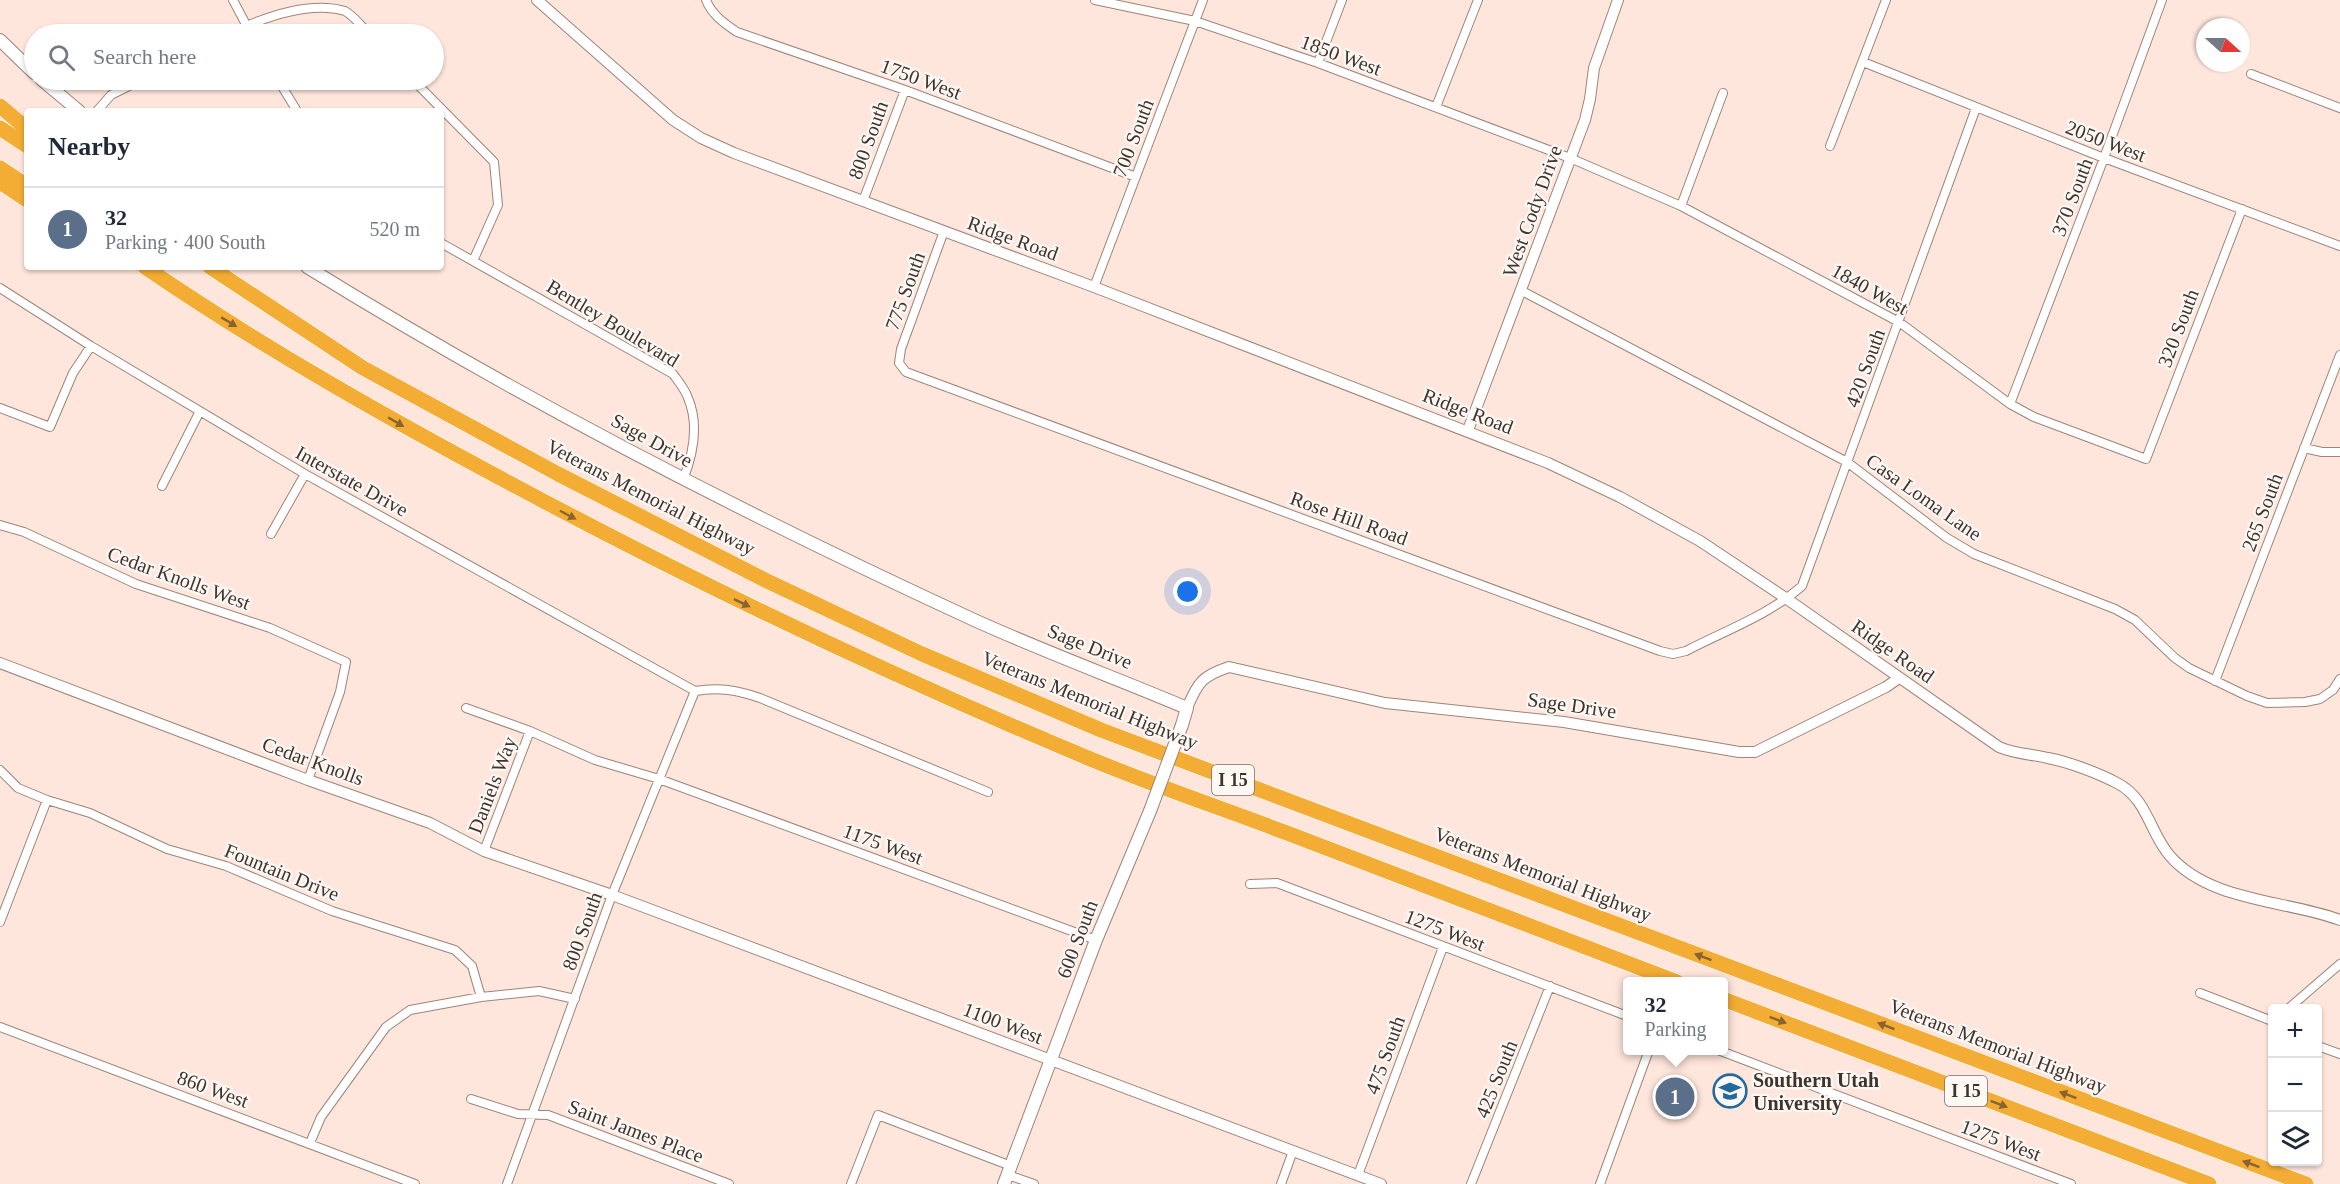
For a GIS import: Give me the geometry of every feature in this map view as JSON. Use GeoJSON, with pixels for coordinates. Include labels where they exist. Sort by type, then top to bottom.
{"type":"FeatureCollection","features":[{"type":"Feature","properties":{"kind":"highway"},"geometry":{"type":"LineString","coordinates":[[0,106],[24,126]]}},
{"type":"Feature","properties":{"kind":"highway"},"geometry":{"type":"LineString","coordinates":[[0,128],[24,144]]}},
{"type":"Feature","properties":{"kind":"highway"},"geometry":{"type":"LineString","coordinates":[[0,168],[24,184]]}},
{"type":"Feature","properties":{"kind":"highway"},"geometry":{"type":"LineString","coordinates":[[0,182],[24,198]]}},
{"type":"Feature","properties":{"kind":"highway"},"geometry":{"type":"LineString","coordinates":[[136,270],[184,301],[203,307]]}},
{"type":"Feature","properties":{"kind":"highway","name":"I 15"},"geometry":{"type":"LineString","coordinates":[[149,270],[203,307],[412,431],[626,546],[760,612],[910,681],[1091,759],[1666,977]]}},
{"type":"Feature","properties":{"kind":"highway","name":"Veterans Memorial Highway"},"geometry":{"type":"LineString","coordinates":[[215,270],[363,368],[765,580],[922,654],[1101,730],[2306,1184]]}},
{"type":"Feature","properties":{"kind":"highway","name":"I 15"},"geometry":{"type":"LineString","coordinates":[[1728,1001],[2209,1184]]}},
{"type":"Feature","properties":{"kind":"main road"},"geometry":{"type":"LineString","coordinates":[[0,40],[24,63]]}},
{"type":"Feature","properties":{"kind":"main road"},"geometry":{"type":"LineString","coordinates":[[54,90],[75,108]]}},
{"type":"Feature","properties":{"kind":"main road","name":"Sage Drive"},"geometry":{"type":"LineString","coordinates":[[312,270],[395,322],[683,480],[974,620],[1187,708]]}},
{"type":"Feature","properties":{"kind":"main road","name":"600 South"},"geometry":{"type":"LineString","coordinates":[[1008,1175],[1096,940],[1150,811],[1187,708]]}},
{"type":"Feature","properties":{"kind":"street"},"geometry":{"type":"LineString","coordinates":[[233,0],[245,24]]}},
{"type":"Feature","properties":{"kind":"street","name":"Ridge Road"},"geometry":{"type":"LineString","coordinates":[[537,0],[673,120],[701,138],[734,153],[1468,430],[1548,463],[1620,497],[1700,541],[1999,747],[2010,752],[2056,760],[2117,783],[2133,793],[2144,807],[2170,856],[2187,871],[2209,883],[2272,904],[2315,911],[2340,920]]}},
{"type":"Feature","properties":{"kind":"street","name":"1750 West"},"geometry":{"type":"LineString","coordinates":[[706,0],[721,21],[737,32],[905,90],[1136,177]]}},
{"type":"Feature","properties":{"kind":"street","name":"1850 West"},"geometry":{"type":"LineString","coordinates":[[1095,0],[1195,21],[1318,63],[1570,159]]}},
{"type":"Feature","properties":{"kind":"street","name":"700 South"},"geometry":{"type":"LineString","coordinates":[[1094,287],[1203,0]]}},
{"type":"Feature","properties":{"kind":"street"},"geometry":{"type":"LineString","coordinates":[[1318,63],[1342,0]]}},
{"type":"Feature","properties":{"kind":"street"},"geometry":{"type":"LineString","coordinates":[[1436,107],[1478,0]]}},
{"type":"Feature","properties":{"kind":"street","name":"West Cody Drive"},"geometry":{"type":"LineString","coordinates":[[1468,430],[1585,120],[1594,68],[1618,0]]}},
{"type":"Feature","properties":{"kind":"street"},"geometry":{"type":"LineString","coordinates":[[1830,146],[1886,0]]}},
{"type":"Feature","properties":{"kind":"street","name":"370 South"},"geometry":{"type":"LineString","coordinates":[[2010,404],[2162,0]]}},
{"type":"Feature","properties":{"kind":"street"},"geometry":{"type":"LineString","coordinates":[[251,24],[299,4],[321,3],[346,11],[359,24]]}},
{"type":"Feature","properties":{"kind":"street","name":"2050 West"},"geometry":{"type":"LineString","coordinates":[[1863,62],[2104,158],[2340,246]]}},
{"type":"Feature","properties":{"kind":"street"},"geometry":{"type":"LineString","coordinates":[[2251,74],[2340,108]]}},
{"type":"Feature","properties":{"kind":"street"},"geometry":{"type":"LineString","coordinates":[[100,108],[111,95],[121,90]]}},
{"type":"Feature","properties":{"kind":"street"},"geometry":{"type":"LineString","coordinates":[[284,90],[295,108]]}},
{"type":"Feature","properties":{"kind":"street"},"geometry":{"type":"LineString","coordinates":[[423,90],[441,108]]}},
{"type":"Feature","properties":{"kind":"street","name":"800 South"},"geometry":{"type":"LineString","coordinates":[[863,201],[905,90]]}},
{"type":"Feature","properties":{"kind":"street"},"geometry":{"type":"LineString","coordinates":[[1681,206],[1723,93]]}},
{"type":"Feature","properties":{"kind":"street","name":"420 South"},"geometry":{"type":"LineString","coordinates":[[1787,599],[1802,586],[1976,108]]}},
{"type":"Feature","properties":{"kind":"street"},"geometry":{"type":"LineString","coordinates":[[444,111],[494,162],[498,205],[473,261]]}},
{"type":"Feature","properties":{"kind":"street","name":"1840 West"},"geometry":{"type":"LineString","coordinates":[[1570,159],[1681,206],[1899,322],[2010,404],[2034,417],[2146,459]]}},
{"type":"Feature","properties":{"kind":"street","name":"320 South"},"geometry":{"type":"LineString","coordinates":[[2146,459],[2242,209]]}},
{"type":"Feature","properties":{"kind":"street","name":"775 South"},"geometry":{"type":"LineString","coordinates":[[899,363],[901,349],[944,231]]}},
{"type":"Feature","properties":{"kind":"street","name":"Bentley Boulevard"},"geometry":{"type":"LineString","coordinates":[[444,245],[673,374],[688,397],[694,431],[691,457],[683,480]]}},
{"type":"Feature","properties":{"kind":"street","name":"Interstate Drive"},"geometry":{"type":"LineString","coordinates":[[0,288],[91,346],[304,474],[695,691]]}},
{"type":"Feature","properties":{"kind":"street","name":"Casa Loma Lane"},"geometry":{"type":"LineString","coordinates":[[1522,291],[1847,462],[1947,538],[1974,554],[2115,609],[2135,621],[2182,663],[2215,681],[2267,703],[2296,703],[2320,699],[2333,690],[2340,679]]}},
{"type":"Feature","properties":{"kind":"street"},"geometry":{"type":"LineString","coordinates":[[0,408],[50,427],[73,373],[91,346]]}},
{"type":"Feature","properties":{"kind":"street","name":"265 South"},"geometry":{"type":"LineString","coordinates":[[2215,681],[2340,355]]}},
{"type":"Feature","properties":{"kind":"street","name":"Rose Hill Road"},"geometry":{"type":"LineString","coordinates":[[899,363],[906,372],[1660,651],[1673,654],[1686,651],[1787,599]]}},
{"type":"Feature","properties":{"kind":"street"},"geometry":{"type":"LineString","coordinates":[[162,486],[200,411]]}},
{"type":"Feature","properties":{"kind":"street"},"geometry":{"type":"LineString","coordinates":[[2304,448],[2322,452],[2340,452]]}},
{"type":"Feature","properties":{"kind":"street"},"geometry":{"type":"LineString","coordinates":[[271,534],[304,474]]}},
{"type":"Feature","properties":{"kind":"street","name":"Cedar Knolls West"},"geometry":{"type":"LineString","coordinates":[[0,525],[24,532],[136,584],[270,628],[346,662],[340,692],[308,780]]}},
{"type":"Feature","properties":{"kind":"street","name":"Cedar Knolls"},"geometry":{"type":"LineString","coordinates":[[0,663],[308,780],[430,823],[484,851],[612,895]]}},
{"type":"Feature","properties":{"kind":"street","name":"Sage Drive"},"geometry":{"type":"LineString","coordinates":[[1187,708],[1197,684],[1211,673],[1230,667],[1385,703],[1564,722],[1739,752],[1755,752],[1886,687],[1899,678]]}},
{"type":"Feature","properties":{"kind":"street"},"geometry":{"type":"LineString","coordinates":[[695,691],[714,688],[734,689],[988,792]]}},
{"type":"Feature","properties":{"kind":"street","name":"800 South"},"geometry":{"type":"LineString","coordinates":[[507,1184],[612,895],[695,691]]}},
{"type":"Feature","properties":{"kind":"street"},"geometry":{"type":"LineString","coordinates":[[466,708],[530,731],[595,760],[659,779]]}},
{"type":"Feature","properties":{"kind":"street","name":"Daniels Way"},"geometry":{"type":"LineString","coordinates":[[484,851],[530,731]]}},
{"type":"Feature","properties":{"kind":"street","name":"Fountain Drive"},"geometry":{"type":"LineString","coordinates":[[0,770],[18,788],[46,800],[90,813],[167,849],[226,866],[332,911],[455,950],[472,966],[481,997]]}},
{"type":"Feature","properties":{"kind":"street","name":"1175 West"},"geometry":{"type":"LineString","coordinates":[[659,779],[1096,940]]}},
{"type":"Feature","properties":{"kind":"street"},"geometry":{"type":"LineString","coordinates":[[0,922],[46,800]]}},
{"type":"Feature","properties":{"kind":"street","name":"1275 West"},"geometry":{"type":"LineString","coordinates":[[1250,884],[1277,883],[1623,1014]]}},
{"type":"Feature","properties":{"kind":"street","name":"1100 West"},"geometry":{"type":"LineString","coordinates":[[612,895],[1381,1184]]}},
{"type":"Feature","properties":{"kind":"street","name":"475 South"},"geometry":{"type":"LineString","coordinates":[[1358,1175],[1443,947]]}},
{"type":"Feature","properties":{"kind":"street"},"geometry":{"type":"LineString","coordinates":[[2294,1004],[2340,964]]}},
{"type":"Feature","properties":{"kind":"street","name":"425 South"},"geometry":{"type":"LineString","coordinates":[[1471,1184],[1550,987]]}},
{"type":"Feature","properties":{"kind":"street"},"geometry":{"type":"LineString","coordinates":[[310,1143],[321,1117],[386,1027],[410,1010],[481,997],[539,991],[574,999]]}},
{"type":"Feature","properties":{"kind":"street"},"geometry":{"type":"LineString","coordinates":[[2200,993],[2268,1019]]}},
{"type":"Feature","properties":{"kind":"street","name":"860 West"},"geometry":{"type":"LineString","coordinates":[[0,1027],[415,1184]]}},
{"type":"Feature","properties":{"kind":"street"},"geometry":{"type":"LineString","coordinates":[[2322,1047],[2340,1054]]}},
{"type":"Feature","properties":{"kind":"street","name":"1275 West"},"geometry":{"type":"LineString","coordinates":[[1728,1054],[2071,1184]]}},
{"type":"Feature","properties":{"kind":"street"},"geometry":{"type":"LineString","coordinates":[[1600,1184],[1647,1055]]}},
{"type":"Feature","properties":{"kind":"street","name":"Saint James Place"},"geometry":{"type":"LineString","coordinates":[[471,1100],[518,1114],[548,1115],[729,1184]]}},
{"type":"Feature","properties":{"kind":"street"},"geometry":{"type":"LineString","coordinates":[[851,1184],[878,1115],[1008,1175],[1034,1184]]}},
{"type":"Feature","properties":{"kind":"street"},"geometry":{"type":"LineString","coordinates":[[1281,1184],[1293,1151]]}},
{"type":"Feature","properties":{"kind":"place","name":"Southern Utah University"},"geometry":{"type":"Point","coordinates":[1730,1091]}},
{"type":"Feature","properties":{"kind":"place","name":"32"},"geometry":{"type":"Point","coordinates":[1675,1097]}}]}
